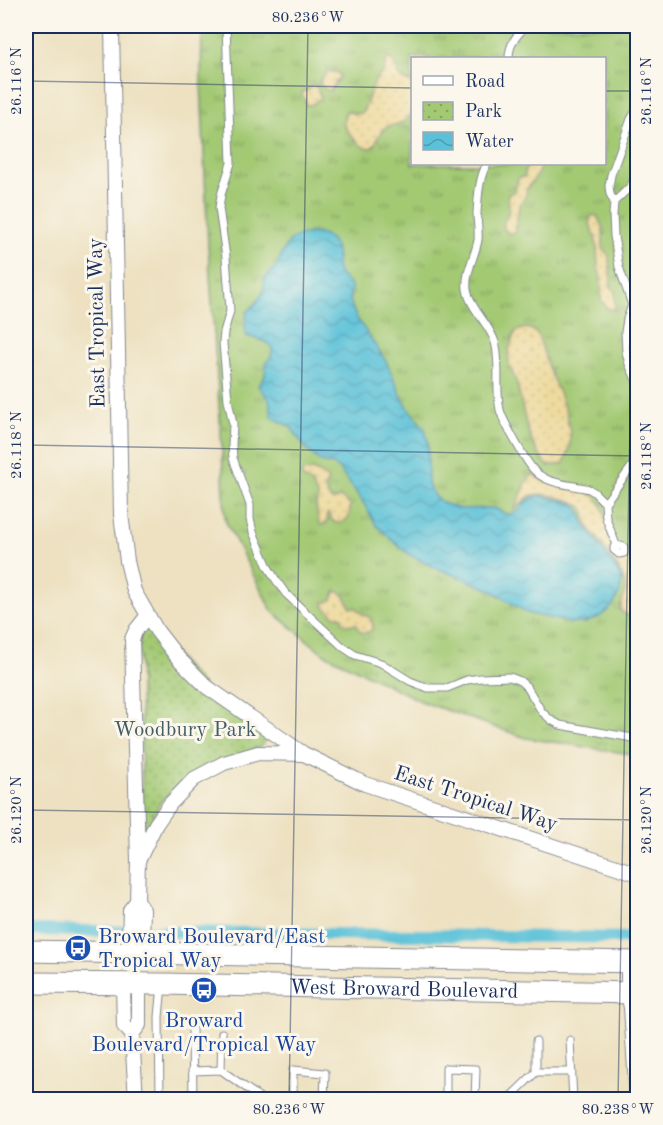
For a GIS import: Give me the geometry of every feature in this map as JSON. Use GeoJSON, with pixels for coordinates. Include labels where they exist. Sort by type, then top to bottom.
{"type":"FeatureCollection","features":[{"type":"Feature","properties":{"kind":"main road","name":"West Broward Boulevard"},"geometry":{"type":"LineString","coordinates":[[26,951],[134,947],[633,962]]}},
{"type":"Feature","properties":{"kind":"main road"},"geometry":{"type":"LineString","coordinates":[[122,984],[112,974],[125,967],[134,947]]}},
{"type":"Feature","properties":{"kind":"main road","name":"West Broward Boulevard"},"geometry":{"type":"LineString","coordinates":[[26,983],[633,993]]}},
{"type":"Feature","properties":{"kind":"street","name":"East Tropical Way"},"geometry":{"type":"LineString","coordinates":[[112,26],[121,514],[127,561],[134,591],[157,631],[178,658],[207,687],[303,754],[365,784],[638,874]]}},
{"type":"Feature","properties":{"kind":"street","name":"East Tropical Way"},"geometry":{"type":"LineString","coordinates":[[134,947],[138,860],[132,639],[148,615]]}},
{"type":"Feature","properties":{"kind":"street","name":"East Tropical Way"},"geometry":{"type":"LineString","coordinates":[[138,860],[156,824],[170,804],[194,779],[224,763],[258,753],[303,754]]}},
{"type":"Feature","properties":{"kind":"street"},"geometry":{"type":"LineString","coordinates":[[633,962],[631,1008],[637,1100]]}},
{"type":"Feature","properties":{"kind":"street"},"geometry":{"type":"LineString","coordinates":[[122,984],[124,1026],[132,1034],[136,1100]]}},
{"type":"Feature","properties":{"kind":"lane"},"geometry":{"type":"LineString","coordinates":[[226,26],[231,163],[219,208],[230,311],[223,343],[228,400],[233,424],[233,458],[250,505],[253,532],[276,580],[286,594],[343,647],[355,655],[381,663],[418,686],[437,689],[447,688],[467,680],[510,677],[527,687],[534,695],[542,712],[560,725],[638,739]]}},
{"type":"Feature","properties":{"kind":"lane"},"geometry":{"type":"LineString","coordinates":[[509,57],[512,42],[526,26]]}},
{"type":"Feature","properties":{"kind":"lane"},"geometry":{"type":"LineString","coordinates":[[638,108],[631,119],[609,186],[614,202],[617,259],[635,307],[627,319],[624,343],[638,384]]}},
{"type":"Feature","properties":{"kind":"lane"},"geometry":{"type":"LineString","coordinates":[[487,165],[481,179],[478,239],[466,286],[468,297],[495,343],[500,409],[527,461],[537,474],[548,480],[589,489],[605,503]]}},
{"type":"Feature","properties":{"kind":"lane"},"geometry":{"type":"LineString","coordinates":[[614,202],[631,186],[638,171]]}},
{"type":"Feature","properties":{"kind":"lane"},"geometry":{"type":"LineString","coordinates":[[616,545],[606,518],[605,503],[638,458]]}},
{"type":"Feature","properties":{"kind":"lane"},"geometry":{"type":"LineString","coordinates":[[160,1100],[159,1017],[162,984]]}},
{"type":"Feature","properties":{"kind":"lane"},"geometry":{"type":"LineString","coordinates":[[192,1029],[192,1100]]}},
{"type":"Feature","properties":{"kind":"lane"},"geometry":{"type":"LineString","coordinates":[[221,1070],[222,1032]]}},
{"type":"Feature","properties":{"kind":"lane"},"geometry":{"type":"LineString","coordinates":[[570,1040],[573,1100]]}},
{"type":"Feature","properties":{"kind":"lane"},"geometry":{"type":"LineString","coordinates":[[536,1041],[536,1072]]}},
{"type":"Feature","properties":{"kind":"lane"},"geometry":{"type":"LineString","coordinates":[[26,1065],[26,1100]]}},
{"type":"Feature","properties":{"kind":"lane"},"geometry":{"type":"LineString","coordinates":[[446,1100],[446,1068],[476,1069],[475,1100]]}},
{"type":"Feature","properties":{"kind":"lane"},"geometry":{"type":"LineString","coordinates":[[192,1071],[221,1070],[263,1100]]}},
{"type":"Feature","properties":{"kind":"lane"},"geometry":{"type":"LineString","coordinates":[[293,1100],[293,1070],[325,1073],[324,1100]]}},
{"type":"Feature","properties":{"kind":"lane"},"geometry":{"type":"LineString","coordinates":[[507,1100],[536,1072],[572,1072]]}},
{"type":"Feature","properties":{"kind":"lane"},"geometry":{"type":"LineString","coordinates":[[613,1100],[637,1095]]}},
{"type":"Feature","properties":{"kind":"green space"},"geometry":{"type":"Polygon","coordinates":[[[202,26],[637,26],[637,755],[526,738],[423,702],[323,653],[272,611],[225,520],[208,246],[201,81],[202,26]]]}},
{"type":"Feature","properties":{"kind":"green space","name":"Woodbury Park"},"geometry":{"type":"Polygon","coordinates":[[[147,624],[217,701],[266,738],[264,744],[258,748],[191,775],[161,801],[150,823],[145,826],[143,824],[139,643],[141,633],[147,624]]]}},
{"type":"Feature","properties":{"kind":"sand"},"geometry":{"type":"Polygon","coordinates":[[[391,59],[400,78],[411,83],[411,113],[404,121],[385,128],[372,148],[367,148],[358,143],[346,130],[344,115],[347,111],[355,114],[362,113],[373,84],[384,72],[386,60],[391,59]]]}},
{"type":"Feature","properties":{"kind":"sand"},"geometry":{"type":"Polygon","coordinates":[[[327,71],[339,73],[340,77],[330,91],[322,87],[320,83],[320,79],[327,71]]]}},
{"type":"Feature","properties":{"kind":"sand"},"geometry":{"type":"Polygon","coordinates":[[[313,85],[317,87],[321,98],[307,105],[302,94],[313,85]]]}},
{"type":"Feature","properties":{"kind":"sand"},"geometry":{"type":"Polygon","coordinates":[[[530,165],[542,165],[520,205],[515,231],[509,234],[504,229],[504,219],[509,207],[508,194],[515,192],[518,178],[525,176],[525,170],[530,165]]]}},
{"type":"Feature","properties":{"kind":"sand"},"geometry":{"type":"Polygon","coordinates":[[[593,215],[597,216],[603,228],[603,250],[609,256],[611,287],[615,291],[615,310],[607,308],[601,300],[597,248],[589,222],[593,215]]]}},
{"type":"Feature","properties":{"kind":"sand"},"geometry":{"type":"Polygon","coordinates":[[[526,328],[538,335],[567,415],[570,441],[563,464],[548,466],[535,448],[527,428],[509,358],[511,342],[516,331],[526,328]]]}},
{"type":"Feature","properties":{"kind":"sand"},"geometry":{"type":"Polygon","coordinates":[[[312,470],[327,478],[328,482],[324,487],[330,499],[335,500],[340,497],[350,505],[349,517],[343,522],[334,522],[328,513],[328,520],[325,524],[319,523],[316,505],[318,497],[312,484],[301,475],[303,472],[312,470]]]}},
{"type":"Feature","properties":{"kind":"sand"},"geometry":{"type":"Polygon","coordinates":[[[533,474],[548,482],[581,489],[599,501],[614,549],[620,557],[637,558],[637,620],[620,611],[625,591],[624,579],[589,527],[582,507],[566,499],[539,494],[530,496],[513,510],[526,482],[533,474]]]}},
{"type":"Feature","properties":{"kind":"sand"},"geometry":{"type":"Polygon","coordinates":[[[336,591],[344,595],[350,607],[355,607],[371,618],[373,626],[371,631],[363,633],[356,624],[346,625],[342,622],[342,617],[335,616],[324,606],[324,602],[332,600],[336,591]]]}},
{"type":"Feature","properties":{"kind":"water"},"geometry":{"type":"Polygon","coordinates":[[[310,233],[326,236],[334,244],[337,271],[351,287],[350,301],[356,317],[386,361],[409,409],[425,429],[428,442],[428,484],[434,496],[445,504],[459,509],[495,508],[503,513],[511,514],[520,510],[524,503],[533,497],[542,496],[573,503],[622,580],[620,592],[612,607],[599,617],[585,623],[571,623],[527,613],[491,590],[410,555],[376,525],[363,502],[339,469],[321,462],[306,449],[291,427],[272,417],[269,399],[258,386],[265,376],[266,364],[271,357],[272,350],[270,345],[264,341],[246,336],[247,312],[263,293],[265,278],[277,265],[291,240],[310,233]]]}},
{"type":"Feature","properties":{"kind":"waterway"},"geometry":{"type":"LineString","coordinates":[[26,930],[638,938]]}},
{"type":"Feature","properties":{"kind":"place","name":"Broward Boulevard/East Tropical Way"},"geometry":{"type":"Point","coordinates":[78,948]}},
{"type":"Feature","properties":{"kind":"place","name":"Broward Boulevard/Tropical Way"},"geometry":{"type":"Point","coordinates":[204,990]}}]}
